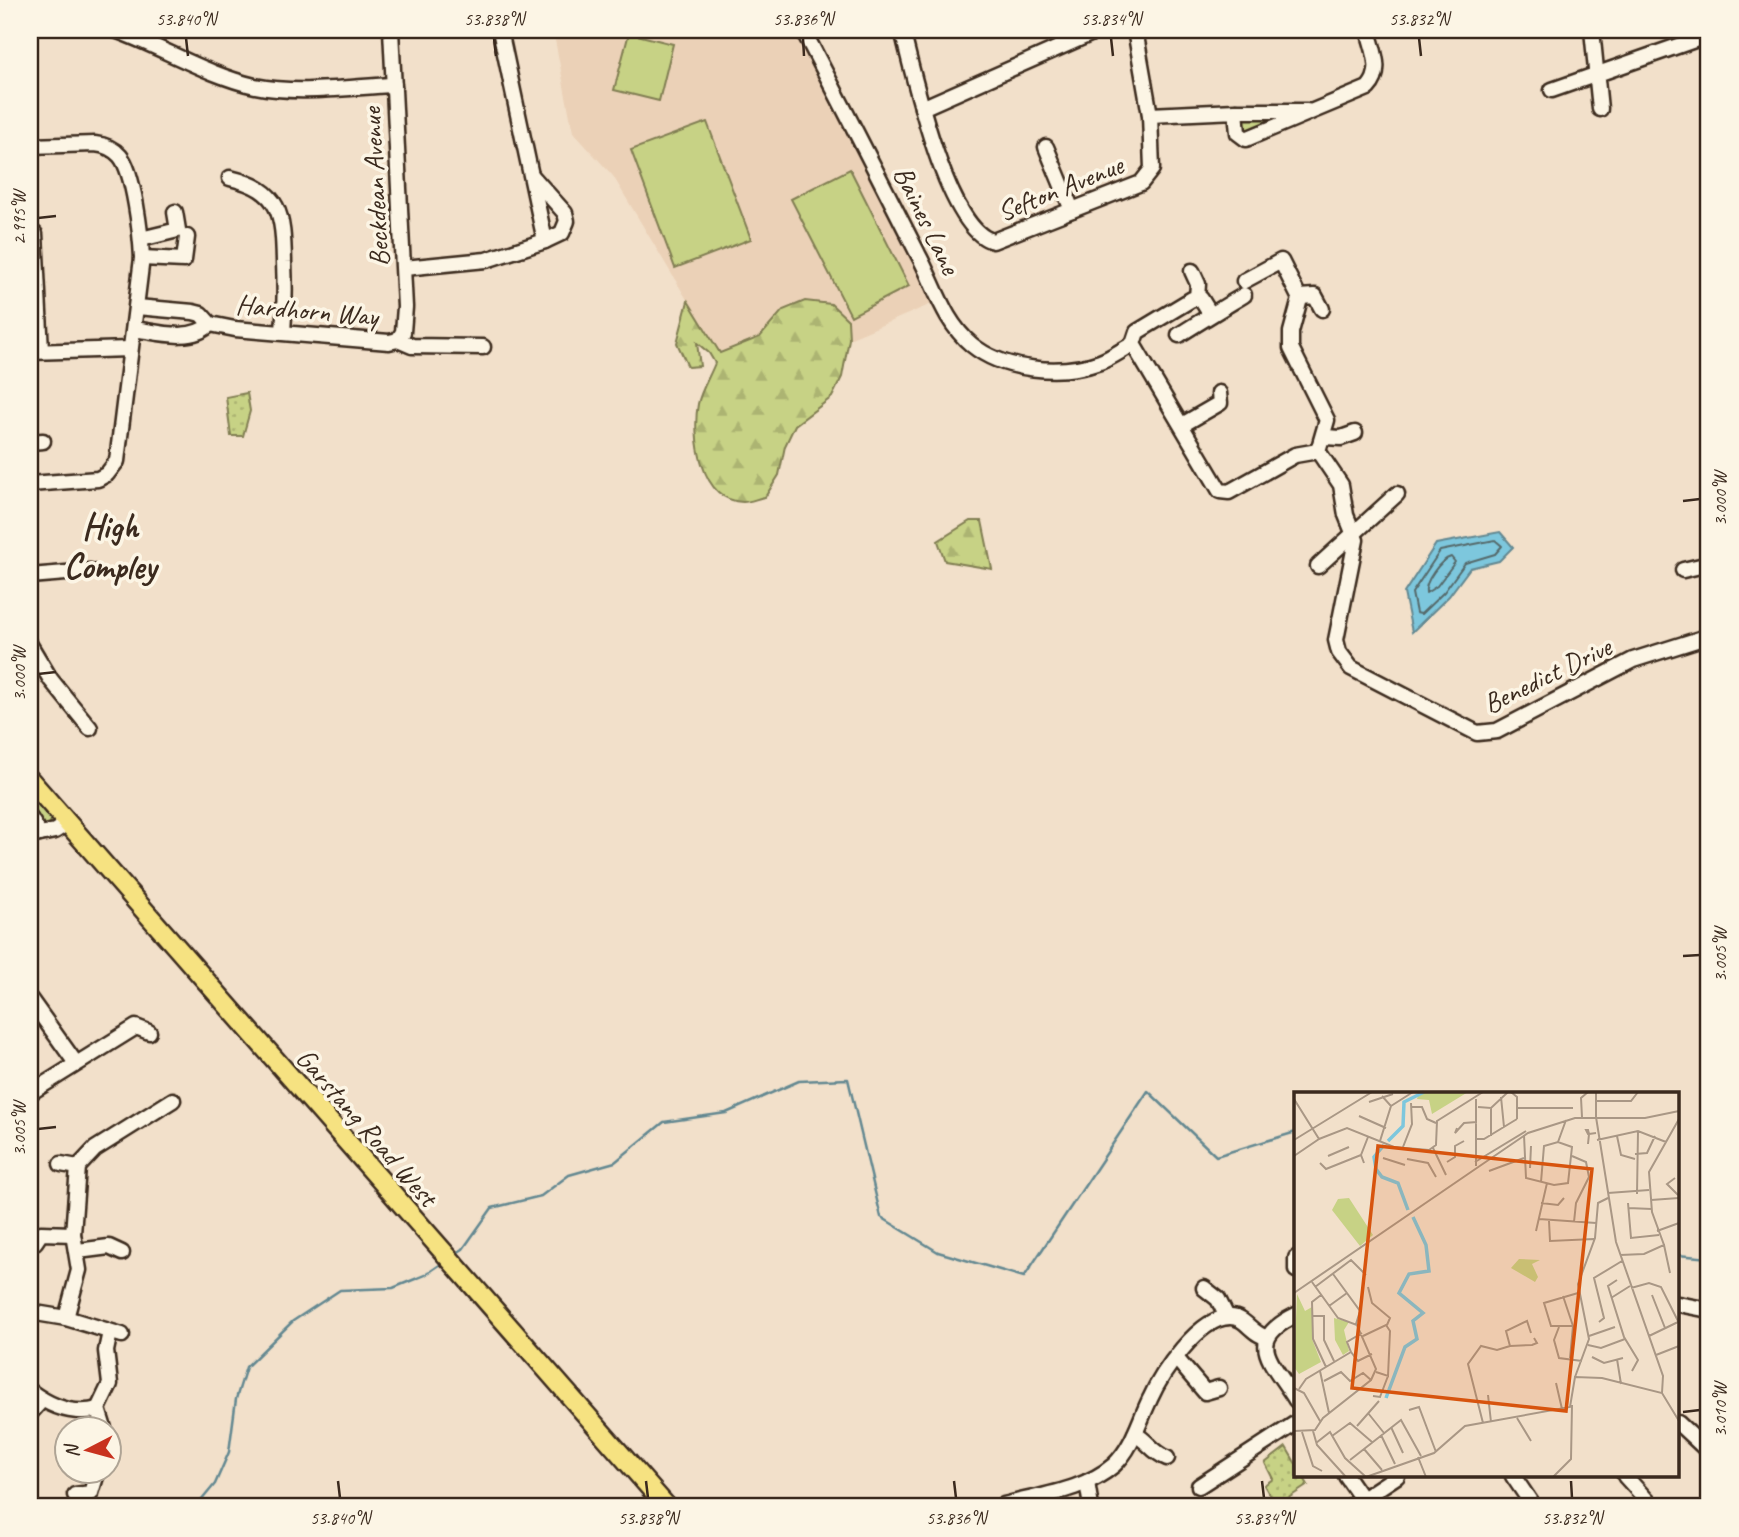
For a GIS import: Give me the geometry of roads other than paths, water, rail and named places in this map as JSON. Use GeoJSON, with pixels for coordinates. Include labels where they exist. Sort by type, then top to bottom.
{"type":"FeatureCollection","features":[{"type":"Feature","properties":{"kind":"main road","name":"Garstang Road West"},"geometry":{"type":"LineString","coordinates":[[30,780],[667,1507]]}},
{"type":"Feature","properties":{"kind":"street"},"geometry":{"type":"LineString","coordinates":[[115,30],[224,76],[257,86],[288,90],[394,85]]}},
{"type":"Feature","properties":{"kind":"street","name":"Beckdean Avenue"},"geometry":{"type":"LineString","coordinates":[[391,30],[404,268],[404,321],[398,340]]}},
{"type":"Feature","properties":{"kind":"street"},"geometry":{"type":"LineString","coordinates":[[500,30],[545,241]]}},
{"type":"Feature","properties":{"kind":"street","name":"Baines Lane"},"geometry":{"type":"LineString","coordinates":[[803,30],[954,326],[971,344],[998,360],[1024,367],[1065,372],[1096,363],[1133,344]]}},
{"type":"Feature","properties":{"kind":"street","name":"Sefton Avenue"},"geometry":{"type":"LineString","coordinates":[[902,30],[936,157],[980,238],[993,241],[1146,180],[1152,169],[1150,115],[1135,30]]}},
{"type":"Feature","properties":{"kind":"street"},"geometry":{"type":"LineString","coordinates":[[922,108],[1099,30]]}},
{"type":"Feature","properties":{"kind":"street"},"geometry":{"type":"LineString","coordinates":[[1236,111],[1238,133],[1247,139],[1372,84],[1378,68],[1368,30]]}},
{"type":"Feature","properties":{"kind":"street"},"geometry":{"type":"LineString","coordinates":[[1592,30],[1600,109]]}},
{"type":"Feature","properties":{"kind":"street"},"geometry":{"type":"LineString","coordinates":[[1552,90],[1709,34]]}},
{"type":"Feature","properties":{"kind":"street"},"geometry":{"type":"LineString","coordinates":[[1150,115],[1308,111]]}},
{"type":"Feature","properties":{"kind":"street"},"geometry":{"type":"LineString","coordinates":[[30,146],[95,144],[114,150],[124,163],[141,239],[142,258],[114,466],[98,479],[30,484]]}},
{"type":"Feature","properties":{"kind":"street"},"geometry":{"type":"LineString","coordinates":[[1046,146],[1072,210]]}},
{"type":"Feature","properties":{"kind":"street"},"geometry":{"type":"LineString","coordinates":[[404,268],[486,260],[562,233],[567,221],[565,213],[531,175]]}},
{"type":"Feature","properties":{"kind":"street"},"geometry":{"type":"LineString","coordinates":[[230,178],[262,190],[279,211],[284,235],[283,332]]}},
{"type":"Feature","properties":{"kind":"street"},"geometry":{"type":"LineString","coordinates":[[141,239],[178,230],[175,212]]}},
{"type":"Feature","properties":{"kind":"street"},"geometry":{"type":"LineString","coordinates":[[36,234],[36,352],[130,349]]}},
{"type":"Feature","properties":{"kind":"street"},"geometry":{"type":"LineString","coordinates":[[142,258],[184,260],[187,237]]}},
{"type":"Feature","properties":{"kind":"street"},"geometry":{"type":"LineString","coordinates":[[1179,335],[1286,258],[1300,297],[1291,348],[1327,419],[1325,437],[1318,451],[1299,453],[1224,492],[1217,489],[1133,344],[1137,332],[1197,298]]}},
{"type":"Feature","properties":{"kind":"street"},"geometry":{"type":"LineString","coordinates":[[1192,271],[1198,284],[1197,298]]}},
{"type":"Feature","properties":{"kind":"street"},"geometry":{"type":"LineString","coordinates":[[1300,297],[1315,296],[1322,309]]}},
{"type":"Feature","properties":{"kind":"street"},"geometry":{"type":"LineString","coordinates":[[1197,298],[1204,302],[1209,312]]}},
{"type":"Feature","properties":{"kind":"street","name":"Hardhorn Way"},"geometry":{"type":"LineString","coordinates":[[137,307],[193,312],[201,314],[210,324],[389,342],[398,340],[412,346],[483,347]]}},
{"type":"Feature","properties":{"kind":"street","name":"Hardhorn Way"},"geometry":{"type":"LineString","coordinates":[[134,329],[188,335],[203,331],[210,324]]}},
{"type":"Feature","properties":{"kind":"street"},"geometry":{"type":"LineString","coordinates":[[1182,425],[1223,402]]}},
{"type":"Feature","properties":{"kind":"street"},"geometry":{"type":"LineString","coordinates":[[1325,437],[1341,438],[1355,433]]}},
{"type":"Feature","properties":{"kind":"street","name":"Benedict Drive"},"geometry":{"type":"LineString","coordinates":[[1318,451],[1340,485],[1356,547],[1336,640],[1344,661],[1351,668],[1477,733],[1497,731],[1633,660],[1709,636]]}},
{"type":"Feature","properties":{"kind":"street"},"geometry":{"type":"LineString","coordinates":[[1318,566],[1397,494]]}},
{"type":"Feature","properties":{"kind":"street"},"geometry":{"type":"LineString","coordinates":[[1683,570],[1709,564]]}},
{"type":"Feature","properties":{"kind":"street"},"geometry":{"type":"LineString","coordinates":[[30,576],[90,571]]}},
{"type":"Feature","properties":{"kind":"street"},"geometry":{"type":"LineString","coordinates":[[30,645],[51,680],[90,727]]}},
{"type":"Feature","properties":{"kind":"street"},"geometry":{"type":"LineString","coordinates":[[30,818],[35,835],[58,830],[66,824]]}},
{"type":"Feature","properties":{"kind":"street"},"geometry":{"type":"LineString","coordinates":[[30,999],[75,1062]]}},
{"type":"Feature","properties":{"kind":"street"},"geometry":{"type":"LineString","coordinates":[[30,1093],[75,1062],[139,1025]]}},
{"type":"Feature","properties":{"kind":"street"},"geometry":{"type":"LineString","coordinates":[[66,1318],[79,1270],[74,1234],[78,1167],[94,1149],[122,1137],[173,1100]]}},
{"type":"Feature","properties":{"kind":"street"},"geometry":{"type":"LineString","coordinates":[[61,1164],[78,1167]]}},
{"type":"Feature","properties":{"kind":"street"},"geometry":{"type":"LineString","coordinates":[[37,1232],[74,1234]]}},
{"type":"Feature","properties":{"kind":"street"},"geometry":{"type":"LineString","coordinates":[[78,1251],[116,1245]]}},
{"type":"Feature","properties":{"kind":"street"},"geometry":{"type":"LineString","coordinates":[[1204,1288],[1218,1299],[1227,1317]]}},
{"type":"Feature","properties":{"kind":"street"},"geometry":{"type":"LineString","coordinates":[[1680,1304],[1709,1310]]}},
{"type":"Feature","properties":{"kind":"street"},"geometry":{"type":"LineString","coordinates":[[30,1308],[36,1313],[66,1318],[116,1334],[106,1352],[110,1384],[98,1409],[100,1414]]}},
{"type":"Feature","properties":{"kind":"street"},"geometry":{"type":"LineString","coordinates":[[1294,1316],[1275,1325],[1266,1338],[1272,1361],[1294,1397]]}},
{"type":"Feature","properties":{"kind":"street"},"geometry":{"type":"LineString","coordinates":[[1003,1501],[1087,1482],[1115,1464],[1135,1434],[1154,1391],[1176,1358],[1200,1332],[1227,1317],[1242,1320],[1258,1336],[1266,1338]]}},
{"type":"Feature","properties":{"kind":"street"},"geometry":{"type":"LineString","coordinates":[[1176,1358],[1208,1393]]}},
{"type":"Feature","properties":{"kind":"street"},"geometry":{"type":"LineString","coordinates":[[30,1391],[42,1401],[72,1412],[98,1409]]}},
{"type":"Feature","properties":{"kind":"street"},"geometry":{"type":"LineString","coordinates":[[31,1412],[42,1401]]}},
{"type":"Feature","properties":{"kind":"street"},"geometry":{"type":"LineString","coordinates":[[1199,1486],[1217,1482],[1294,1424]]}},
{"type":"Feature","properties":{"kind":"street"},"geometry":{"type":"LineString","coordinates":[[1680,1425],[1709,1452]]}},
{"type":"Feature","properties":{"kind":"street"},"geometry":{"type":"LineString","coordinates":[[1135,1434],[1148,1441],[1156,1456]]}},
{"type":"Feature","properties":{"kind":"street"},"geometry":{"type":"LineString","coordinates":[[1347,1478],[1356,1503],[1394,1478]]}},
{"type":"Feature","properties":{"kind":"street"},"geometry":{"type":"LineString","coordinates":[[1514,1478],[1534,1507]]}},
{"type":"Feature","properties":{"kind":"street"},"geometry":{"type":"LineString","coordinates":[[1627,1478],[1653,1507]]}},
{"type":"Feature","properties":{"kind":"street"},"geometry":{"type":"LineString","coordinates":[[1087,1482],[1091,1507]]}},
{"type":"Feature","properties":{"kind":"street"},"geometry":{"type":"LineString","coordinates":[[75,1494],[94,1497],[96,1484]]}},
{"type":"Feature","properties":{"kind":"water"},"geometry":{"type":"Polygon","coordinates":[[[1500,532],[1513,547],[1499,561],[1470,568],[1449,596],[1412,632],[1404,593],[1436,544],[1500,532]]]}},
{"type":"Feature","properties":{"kind":"waterway"},"geometry":{"type":"LineString","coordinates":[[455,1254],[463,1249],[492,1208],[541,1196],[569,1175],[615,1162],[664,1122],[726,1113],[799,1081],[848,1079],[881,1217],[938,1252],[1024,1277],[1148,1091],[1216,1156],[1294,1133]]}},
{"type":"Feature","properties":{"kind":"waterway"},"geometry":{"type":"LineString","coordinates":[[1680,1255],[1709,1258]]}},
{"type":"Feature","properties":{"kind":"waterway"},"geometry":{"type":"LineString","coordinates":[[196,1507],[215,1484],[229,1452],[236,1399],[246,1367],[293,1321],[340,1290],[393,1288],[425,1275],[444,1262]]}},
{"type":"Feature","properties":{"kind":"district","name":"High Compley"},"geometry":{"type":"Point","coordinates":[110,546]}}]}
